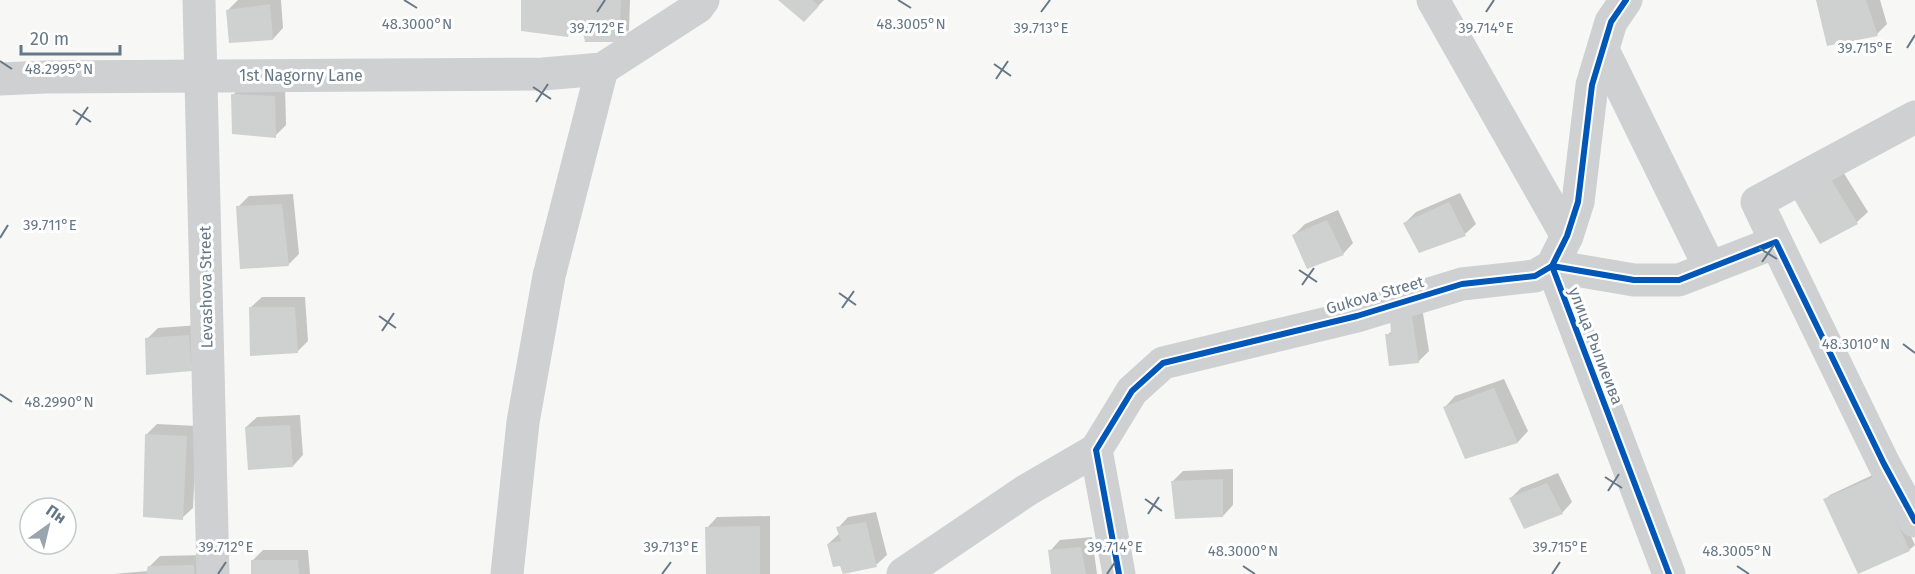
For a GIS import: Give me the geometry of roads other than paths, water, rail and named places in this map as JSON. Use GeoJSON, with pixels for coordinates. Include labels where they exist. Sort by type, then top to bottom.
{"type":"FeatureCollection","features":[{"type":"Feature","properties":{"kind":"street","name":"Levashova Street"},"geometry":{"type":"LineString","coordinates":[[199,0],[213,574]]}},
{"type":"Feature","properties":{"kind":"street"},"geometry":{"type":"LineString","coordinates":[[507,574],[523,422],[549,276],[602,69],[698,7],[703,0]]}},
{"type":"Feature","properties":{"kind":"street"},"geometry":{"type":"LineString","coordinates":[[1433,0],[1567,236]]}},
{"type":"Feature","properties":{"kind":"street"},"geometry":{"type":"LineString","coordinates":[[1552,266],[1567,236],[1578,202],[1592,85],[1611,22],[1626,0]]}},
{"type":"Feature","properties":{"kind":"street"},"geometry":{"type":"LineString","coordinates":[[1603,50],[1710,268]]}},
{"type":"Feature","properties":{"kind":"street","name":"1st Nagorny Lane"},"geometry":{"type":"LineString","coordinates":[[0,79],[543,74],[602,69]]}},
{"type":"Feature","properties":{"kind":"street"},"geometry":{"type":"LineString","coordinates":[[1915,117],[1757,202],[1884,464],[1915,521]]}},
{"type":"Feature","properties":{"kind":"street","name":"улица Рылиеива"},"geometry":{"type":"LineString","coordinates":[[1552,266],[1634,280],[1679,280],[1776,242]]}},
{"type":"Feature","properties":{"kind":"street","name":"улица Рылиеива"},"geometry":{"type":"LineString","coordinates":[[1552,266],[1669,574]]}},
{"type":"Feature","properties":{"kind":"street","name":"Gukova Street"},"geometry":{"type":"LineString","coordinates":[[1096,450],[1132,391],[1163,363],[1357,316],[1462,284],[1535,276],[1552,266]]}},
{"type":"Feature","properties":{"kind":"street"},"geometry":{"type":"LineString","coordinates":[[903,574],[1027,490],[1096,450],[1119,574]]}}]}
